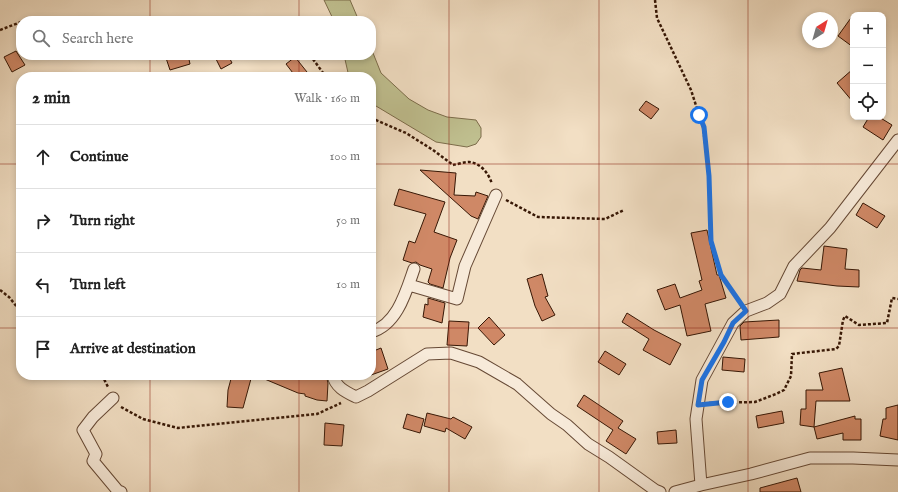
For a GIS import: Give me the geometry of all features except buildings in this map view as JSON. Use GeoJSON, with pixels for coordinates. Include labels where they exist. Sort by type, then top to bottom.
{"type":"FeatureCollection","features":[{"type":"Feature","properties":{"kind":"street"},"geometry":{"type":"LineString","coordinates":[[700,485],[696,419],[702,380],[733,323],[746,311],[767,303],[780,294],[794,266],[830,228],[898,140]]}},
{"type":"Feature","properties":{"kind":"street"},"geometry":{"type":"LineString","coordinates":[[409,285],[457,299],[465,266],[496,195]]}},
{"type":"Feature","properties":{"kind":"street"},"geometry":{"type":"LineString","coordinates":[[376,331],[389,322],[399,308],[414,270]]}},
{"type":"Feature","properties":{"kind":"street"},"geometry":{"type":"LineString","coordinates":[[335,380],[342,390],[356,396],[368,391],[427,354],[451,353],[479,362],[518,384],[551,414],[567,425],[588,444],[660,492]]}},
{"type":"Feature","properties":{"kind":"street"},"geometry":{"type":"LineString","coordinates":[[113,398],[83,430],[96,454],[93,461],[120,492]]}},
{"type":"Feature","properties":{"kind":"street"},"geometry":{"type":"LineString","coordinates":[[675,492],[810,458],[898,460]]}},
{"type":"Feature","properties":{"kind":"path"},"geometry":{"type":"LineString","coordinates":[[655,0],[657,18],[691,90],[704,127],[709,176],[711,241],[721,275],[746,311]]}},
{"type":"Feature","properties":{"kind":"path"},"geometry":{"type":"LineString","coordinates":[[0,30],[16,24]]}},
{"type":"Feature","properties":{"kind":"path"},"geometry":{"type":"LineString","coordinates":[[314,60],[322,72]]}},
{"type":"Feature","properties":{"kind":"path"},"geometry":{"type":"LineString","coordinates":[[376,120],[406,133],[453,165],[470,162],[480,166],[490,176],[496,195],[538,217],[606,219],[624,210]]}},
{"type":"Feature","properties":{"kind":"path"},"geometry":{"type":"LineString","coordinates":[[0,290],[9,297],[16,306]]}},
{"type":"Feature","properties":{"kind":"path"},"geometry":{"type":"LineString","coordinates":[[698,405],[728,402],[756,402],[784,390],[791,376],[792,354],[836,349],[840,346],[843,320],[845,316],[859,325],[887,323],[892,298],[898,299]]}},
{"type":"Feature","properties":{"kind":"path"},"geometry":{"type":"LineString","coordinates":[[104,380],[113,398],[121,407],[143,419],[178,428],[317,414],[356,396]]}},
{"type":"Feature","properties":{"kind":"green space"},"geometry":{"type":"Polygon","coordinates":[[[324,0],[350,0],[357,16],[332,16],[324,0]]]}},
{"type":"Feature","properties":{"kind":"green space"},"geometry":{"type":"Polygon","coordinates":[[[345,60],[376,60],[381,73],[409,99],[428,110],[447,117],[476,120],[481,128],[481,137],[476,144],[467,147],[436,142],[376,106],[376,72],[348,72],[345,60]]]}},
{"type":"Feature","properties":{"kind":"route"},"geometry":{"type":"LineString","coordinates":[[699,115],[704,127],[709,176],[711,241],[721,275],[746,311],[733,323],[702,380],[698,405],[728,402]]}}]}
